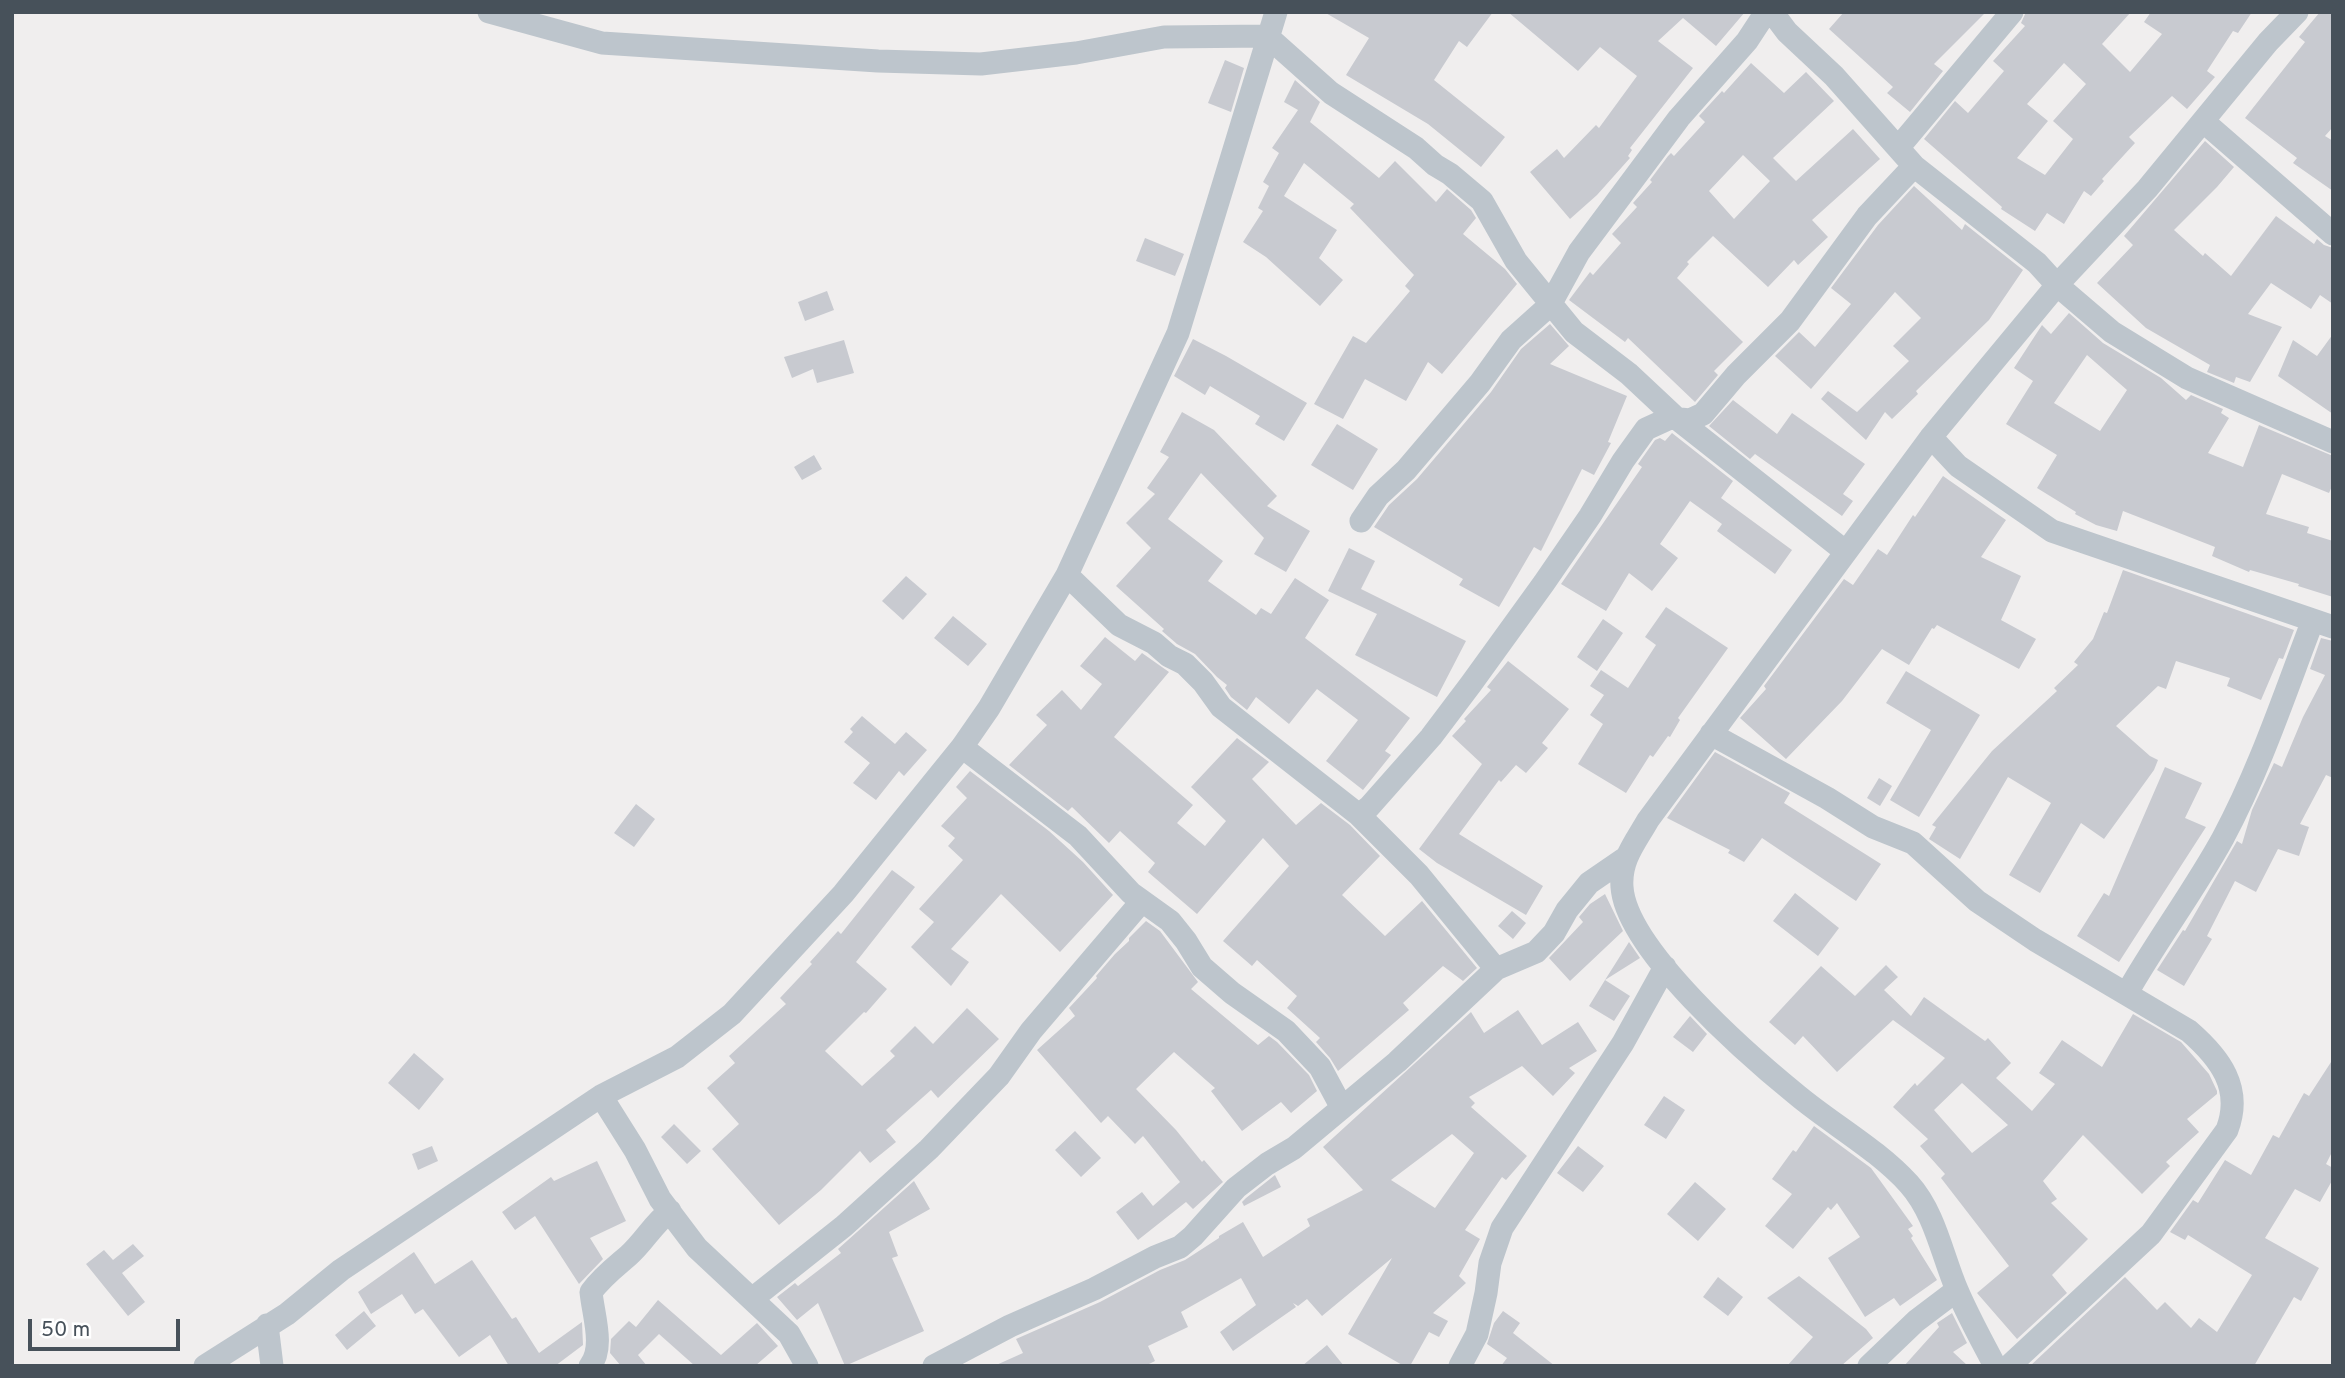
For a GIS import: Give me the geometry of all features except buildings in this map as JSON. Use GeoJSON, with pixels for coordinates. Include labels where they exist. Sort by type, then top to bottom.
{"type":"FeatureCollection","features":[{"type":"Feature","properties":{"kind":"street"},"geometry":{"type":"LineString","coordinates":[[489,12],[602,43],[878,61],[982,64],[1076,53],[1164,37],[1267,36],[1332,93],[1416,148],[1482,201],[1516,261],[1574,332],[1629,374],[1676,418],[1846,552]]}},
{"type":"Feature","properties":{"kind":"street"},"geometry":{"type":"LineString","coordinates":[[205,1366],[287,1314],[341,1270],[601,1096],[677,1057],[732,1014],[843,894],[962,747],[989,708],[1067,575],[1178,333],[1276,12]]}},
{"type":"Feature","properties":{"kind":"street"},"geometry":{"type":"LineString","coordinates":[[1361,521],[1378,496],[1406,470],[1480,383],[1511,340],[1550,305],[1579,252],[1598,226],[1679,118],[1746,41],[1766,12]]}},
{"type":"Feature","properties":{"kind":"street"},"geometry":{"type":"LineString","coordinates":[[1772,12],[1787,32],[1834,76],[1914,166],[2038,263],[2057,285],[2112,332],[2186,378],[2333,442]]}},
{"type":"Feature","properties":{"kind":"street"},"geometry":{"type":"LineString","coordinates":[[1898,148],[2012,12]]}},
{"type":"Feature","properties":{"kind":"street"},"geometry":{"type":"LineString","coordinates":[[934,1366],[1010,1326],[1180,1247],[1236,1188],[1266,1164],[1294,1148],[1342,1108],[1496,969],[1536,952],[1554,933],[1567,910],[1589,883],[1624,859],[1648,820],[1931,438],[2057,285],[2147,188],[2268,42],[2297,12]]}},
{"type":"Feature","properties":{"kind":"street"},"geometry":{"type":"LineString","coordinates":[[2203,121],[2333,234]]}},
{"type":"Feature","properties":{"kind":"street"},"geometry":{"type":"LineString","coordinates":[[1359,815],[1431,737],[1544,583],[1646,429],[1659,422],[1676,418],[1690,420],[1703,414],[1736,375],[1790,321],[1867,216],[1914,166]]}},
{"type":"Feature","properties":{"kind":"street"},"geometry":{"type":"LineString","coordinates":[[1931,438],[1958,466],[2053,531],[2323,623],[2224,836],[2127,993]]}},
{"type":"Feature","properties":{"kind":"street"},"geometry":{"type":"LineString","coordinates":[[1067,575],[1119,625],[1154,643],[1169,656],[1185,664],[1203,682],[1221,707],[1359,815],[1419,875],[1496,969]]}},
{"type":"Feature","properties":{"kind":"street"},"geometry":{"type":"LineString","coordinates":[[1711,734],[1828,798],[1873,827],[1913,843],[1977,901],[2035,940],[2189,1031],[2220,1063],[2228,1082],[2234,1113],[2227,1130],[2151,1234],[2009,1366]]}},
{"type":"Feature","properties":{"kind":"street"},"geometry":{"type":"LineString","coordinates":[[962,747],[1079,836],[1131,893],[1170,921],[1202,967],[1286,1031],[1320,1067],[1342,1108]]}},
{"type":"Feature","properties":{"kind":"street"},"geometry":{"type":"LineString","coordinates":[[1624,859],[1622,887],[1628,914],[1665,967],[1724,1030],[1796,1095],[1891,1166],[1911,1186],[1928,1213],[1957,1290],[1995,1366]]}},
{"type":"Feature","properties":{"kind":"street"},"geometry":{"type":"LineString","coordinates":[[752,1299],[844,1226],[929,1149],[999,1076],[1031,1031],[1142,901]]}},
{"type":"Feature","properties":{"kind":"street"},"geometry":{"type":"LineString","coordinates":[[1469,1360],[1486,1293],[1490,1263],[1502,1228],[1623,1043],[1665,967]]}},
{"type":"Feature","properties":{"kind":"street"},"geometry":{"type":"LineString","coordinates":[[601,1096],[635,1150],[660,1199],[697,1248],[789,1334],[807,1366]]}},
{"type":"Feature","properties":{"kind":"street"},"geometry":{"type":"LineString","coordinates":[[590,1366],[596,1359],[599,1342],[591,1292],[602,1277],[642,1241],[655,1222],[670,1211]]}},
{"type":"Feature","properties":{"kind":"street"},"geometry":{"type":"LineString","coordinates":[[1869,1366],[1916,1321],[1957,1290]]}},
{"type":"Feature","properties":{"kind":"street"},"geometry":{"type":"LineString","coordinates":[[267,1325],[272,1366]]}}]}
